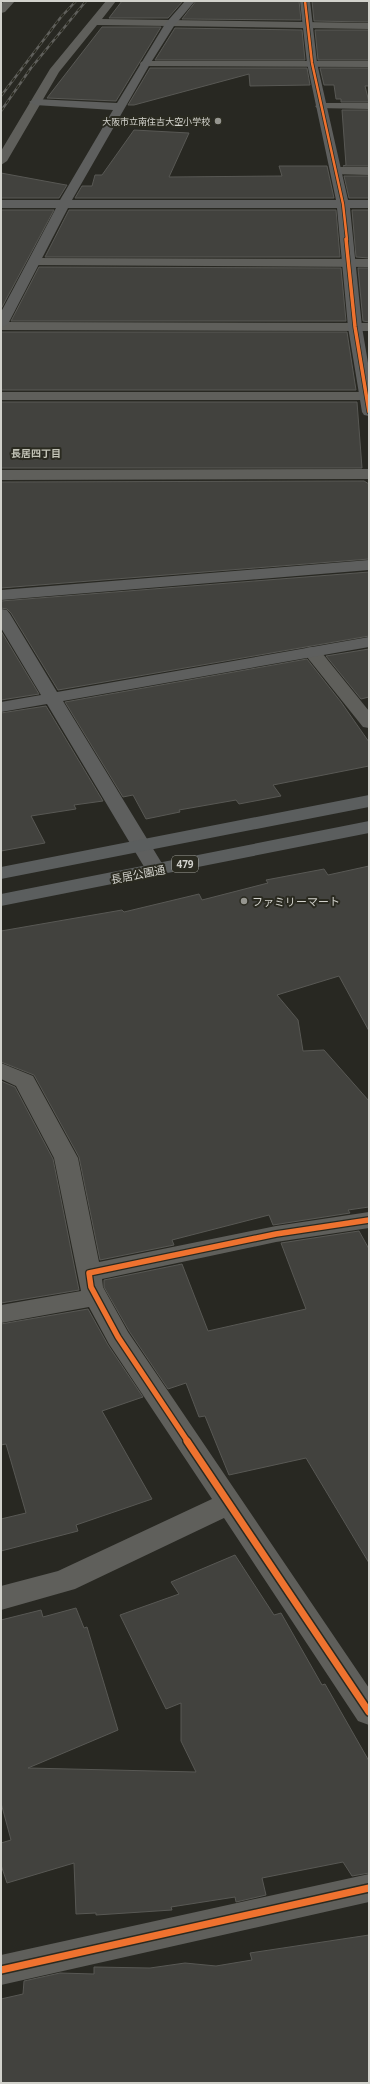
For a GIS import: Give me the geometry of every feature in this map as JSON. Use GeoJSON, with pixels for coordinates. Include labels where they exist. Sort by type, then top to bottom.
{"type":"FeatureCollection","features":[{"type":"Feature","properties":{"kind":"highway","name":"479"},"geometry":{"type":"LineString","coordinates":[[1,873],[369,801]]}},
{"type":"Feature","properties":{"kind":"highway","name":"長居公園通"},"geometry":{"type":"LineString","coordinates":[[1,900],[369,827]]}},
{"type":"Feature","properties":{"kind":"street"},"geometry":{"type":"LineString","coordinates":[[1,10],[10,1]]}},
{"type":"Feature","properties":{"kind":"street"},"geometry":{"type":"LineString","coordinates":[[1,161],[54,71],[111,1]]}},
{"type":"Feature","properties":{"kind":"street"},"geometry":{"type":"LineString","coordinates":[[190,1],[170,24],[145,64],[64,204],[1,325],[369,327]]}},
{"type":"Feature","properties":{"kind":"street"},"geometry":{"type":"LineString","coordinates":[[305,1],[312,64],[343,204],[354,327],[369,412]]}},
{"type":"Feature","properties":{"kind":"street"},"geometry":{"type":"LineString","coordinates":[[93,22],[369,26]]}},
{"type":"Feature","properties":{"kind":"street"},"geometry":{"type":"LineString","coordinates":[[145,64],[369,64]]}},
{"type":"Feature","properties":{"kind":"street"},"geometry":{"type":"LineString","coordinates":[[36,102],[120,107]]}},
{"type":"Feature","properties":{"kind":"street"},"geometry":{"type":"LineString","coordinates":[[322,106],[369,106]]}},
{"type":"Feature","properties":{"kind":"street"},"geometry":{"type":"LineString","coordinates":[[336,171],[369,171]]}},
{"type":"Feature","properties":{"kind":"street"},"geometry":{"type":"LineString","coordinates":[[1,204],[369,204]]}},
{"type":"Feature","properties":{"kind":"street"},"geometry":{"type":"LineString","coordinates":[[35,262],[369,263]]}},
{"type":"Feature","properties":{"kind":"street"},"geometry":{"type":"LineString","coordinates":[[1,396],[367,396]]}},
{"type":"Feature","properties":{"kind":"street"},"geometry":{"type":"LineString","coordinates":[[1,475],[369,474]]}},
{"type":"Feature","properties":{"kind":"street"},"geometry":{"type":"LineString","coordinates":[[1,595],[369,565]]}},
{"type":"Feature","properties":{"kind":"street"},"geometry":{"type":"LineString","coordinates":[[1,614],[53,697],[156,870]]}},
{"type":"Feature","properties":{"kind":"street"},"geometry":{"type":"LineString","coordinates":[[1,707],[369,642]]}},
{"type":"Feature","properties":{"kind":"street"},"geometry":{"type":"LineString","coordinates":[[312,652],[369,722]]}},
{"type":"Feature","properties":{"kind":"street"},"geometry":{"type":"LineString","coordinates":[[1,1070],[25,1081],[66,1158],[93,1285],[118,1337],[369,1712]]}},
{"type":"Feature","properties":{"kind":"street"},"geometry":{"type":"LineString","coordinates":[[1,1087],[25,1081]]}},
{"type":"Feature","properties":{"kind":"street"},"geometry":{"type":"LineString","coordinates":[[1,1314],[93,1285],[276,1234],[369,1220]]}},
{"type":"Feature","properties":{"kind":"street"},"geometry":{"type":"LineString","coordinates":[[1,1598],[65,1581],[229,1503]]}},
{"type":"Feature","properties":{"kind":"street"},"geometry":{"type":"LineString","coordinates":[[1,1970],[369,1888]]}},
{"type":"Feature","properties":{"kind":"building"},"geometry":{"type":"Polygon","coordinates":[[[122,1],[183,1],[168,18],[109,18],[122,1]]]}},
{"type":"Feature","properties":{"kind":"building"},"geometry":{"type":"Polygon","coordinates":[[[196,1],[299,1],[301,20],[182,19],[196,1]]]}},
{"type":"Feature","properties":{"kind":"building"},"geometry":{"type":"Polygon","coordinates":[[[312,1],[369,1],[369,22],[314,21],[312,1]]]}},
{"type":"Feature","properties":{"kind":"building"},"geometry":{"type":"Polygon","coordinates":[[[102,27],[161,27],[116,101],[47,98],[102,27]]]}},
{"type":"Feature","properties":{"kind":"building"},"geometry":{"type":"Polygon","coordinates":[[[175,28],[302,30],[305,60],[155,60],[175,28]]]}},
{"type":"Feature","properties":{"kind":"building"},"geometry":{"type":"Polygon","coordinates":[[[315,30],[369,30],[369,60],[318,60],[315,30]]]}},
{"type":"Feature","properties":{"kind":"building"},"geometry":{"type":"Polygon","coordinates":[[[150,68],[307,68],[310,85],[250,86],[249,74],[134,105],[128,105],[150,68]]]}},
{"type":"Feature","properties":{"kind":"building"},"geometry":{"type":"Polygon","coordinates":[[[320,68],[369,68],[369,86],[365,86],[369,102],[341,102],[341,99],[336,99],[334,85],[324,85],[320,68]]]}},
{"type":"Feature","properties":{"kind":"building"},"geometry":{"type":"Polygon","coordinates":[[[342,110],[369,110],[369,166],[343,166],[346,165],[342,110]]]}},
{"type":"Feature","properties":{"kind":"building"},"geometry":{"type":"Polygon","coordinates":[[[134,130],[189,133],[169,177],[282,176],[279,166],[327,166],[334,198],[75,198],[82,186],[92,186],[95,175],[102,175],[134,130]]]}},
{"type":"Feature","properties":{"kind":"building"},"geometry":{"type":"Polygon","coordinates":[[[1,173],[67,185],[59,198],[1,198],[1,173]]]}},
{"type":"Feature","properties":{"kind":"building"},"geometry":{"type":"Polygon","coordinates":[[[344,176],[369,176],[369,198],[349,198],[344,176]]]}},
{"type":"Feature","properties":{"kind":"building"},"geometry":{"type":"Polygon","coordinates":[[[1,210],[54,210],[1,309],[1,210]]]}},
{"type":"Feature","properties":{"kind":"building"},"geometry":{"type":"Polygon","coordinates":[[[69,210],[336,210],[340,257],[45,257],[69,210]]]}},
{"type":"Feature","properties":{"kind":"building"},"geometry":{"type":"Polygon","coordinates":[[[352,210],[369,210],[369,258],[356,257],[352,210]]]}},
{"type":"Feature","properties":{"kind":"building"},"geometry":{"type":"Polygon","coordinates":[[[39,267],[341,268],[346,321],[11,321],[39,267]]]}},
{"type":"Feature","properties":{"kind":"building"},"geometry":{"type":"Polygon","coordinates":[[[358,268],[369,268],[369,322],[363,321],[358,268]]]}},
{"type":"Feature","properties":{"kind":"building"},"geometry":{"type":"Polygon","coordinates":[[[1,332],[347,332],[356,390],[1,390],[1,332]]]}},
{"type":"Feature","properties":{"kind":"building"},"geometry":{"type":"Polygon","coordinates":[[[1,402],[357,402],[362,468],[1,468],[1,402]]]}},
{"type":"Feature","properties":{"kind":"building"},"geometry":{"type":"Polygon","coordinates":[[[364,481],[369,484],[369,559],[1,588],[1,482],[364,481]]]}},
{"type":"Feature","properties":{"kind":"building"},"geometry":{"type":"Polygon","coordinates":[[[369,572],[369,636],[58,690],[11,613],[7,609],[1,608],[1,601],[369,572]]]}},
{"type":"Feature","properties":{"kind":"building"},"geometry":{"type":"Polygon","coordinates":[[[1,631],[39,694],[1,700],[1,631]]]}},
{"type":"Feature","properties":{"kind":"building"},"geometry":{"type":"Polygon","coordinates":[[[369,649],[369,697],[361,699],[326,656],[369,649]]]}},
{"type":"Feature","properties":{"kind":"building"},"geometry":{"type":"Polygon","coordinates":[[[307,659],[341,702],[369,742],[369,766],[273,785],[281,796],[239,804],[236,800],[179,810],[180,812],[146,819],[133,795],[123,797],[65,702],[307,659]]]}},
{"type":"Feature","properties":{"kind":"building"},"geometry":{"type":"Polygon","coordinates":[[[46,706],[103,801],[74,805],[76,809],[31,816],[45,843],[1,851],[1,713],[46,706]]]}},
{"type":"Feature","properties":{"kind":"building"},"geometry":{"type":"Polygon","coordinates":[[[369,866],[369,1031],[339,976],[277,995],[298,1020],[303,1051],[324,1050],[369,1101],[369,1207],[348,1210],[350,1213],[273,1225],[269,1215],[172,1240],[174,1245],[100,1260],[79,1157],[34,1075],[1,1062],[1,931],[122,910],[124,912],[199,894],[202,900],[268,883],[266,880],[324,869],[328,875],[369,866]]]}},
{"type":"Feature","properties":{"kind":"building"},"geometry":{"type":"Polygon","coordinates":[[[1,1081],[15,1087],[53,1159],[79,1290],[1,1303],[1,1081]]]}},
{"type":"Feature","properties":{"kind":"building"},"geometry":{"type":"Polygon","coordinates":[[[359,1231],[369,1249],[369,1563],[306,1458],[229,1475],[205,1416],[199,1417],[186,1383],[168,1389],[129,1331],[104,1287],[104,1280],[182,1264],[208,1331],[306,1309],[281,1243],[359,1231]]]}},
{"type":"Feature","properties":{"kind":"building"},"geometry":{"type":"Polygon","coordinates":[[[88,1309],[108,1345],[143,1397],[102,1411],[152,1499],[76,1525],[78,1531],[1,1551],[1,1519],[26,1513],[6,1444],[1,1445],[1,1324],[88,1309]]]}},
{"type":"Feature","properties":{"kind":"building"},"geometry":{"type":"Polygon","coordinates":[[[235,1555],[274,1615],[281,1613],[322,1685],[325,1684],[369,1761],[369,1873],[352,1876],[343,1862],[262,1878],[266,1895],[236,1902],[235,1897],[171,1907],[172,1910],[96,1915],[96,1913],[76,1914],[74,1863],[7,1883],[1,1865],[1,1843],[11,1840],[1,1803],[1,1620],[41,1610],[43,1617],[76,1608],[84,1628],[87,1627],[118,1730],[28,1768],[196,1772],[181,1741],[181,1703],[166,1709],[120,1615],[179,1594],[171,1582],[235,1555]]]}},
{"type":"Feature","properties":{"kind":"building"},"geometry":{"type":"Polygon","coordinates":[[[369,1935],[369,2083],[1,2083],[1,1999],[23,1994],[24,1981],[60,1973],[94,1974],[94,1967],[150,1968],[185,1963],[216,1966],[252,1960],[250,1953],[369,1935]]]}},
{"type":"Feature","properties":{"kind":"railway"},"geometry":{"type":"LineString","coordinates":[[1,96],[61,17],[76,1]]}},
{"type":"Feature","properties":{"kind":"railway"},"geometry":{"type":"LineString","coordinates":[[1,111],[31,68],[86,1]]}},
{"type":"Feature","properties":{"kind":"cycle path"},"geometry":{"type":"LineString","coordinates":[[305,1],[312,63],[343,204],[355,327],[369,412]]}},
{"type":"Feature","properties":{"kind":"cycle path"},"geometry":{"type":"LineString","coordinates":[[369,1220],[276,1234],[89,1273],[91,1287],[118,1337],[369,1712]]}},
{"type":"Feature","properties":{"kind":"cycle path"},"geometry":{"type":"LineString","coordinates":[[1,1970],[369,1888]]}},
{"type":"Feature","properties":{"kind":"place","name":"大阪市立南住吉大空小学校"},"geometry":{"type":"Point","coordinates":[218,121]}},
{"type":"Feature","properties":{"kind":"place","name":"ファミリーマート"},"geometry":{"type":"Point","coordinates":[244,901]}},
{"type":"Feature","properties":{"kind":"district","name":"長居四丁目"},"geometry":{"type":"Point","coordinates":[36,453]}}]}
